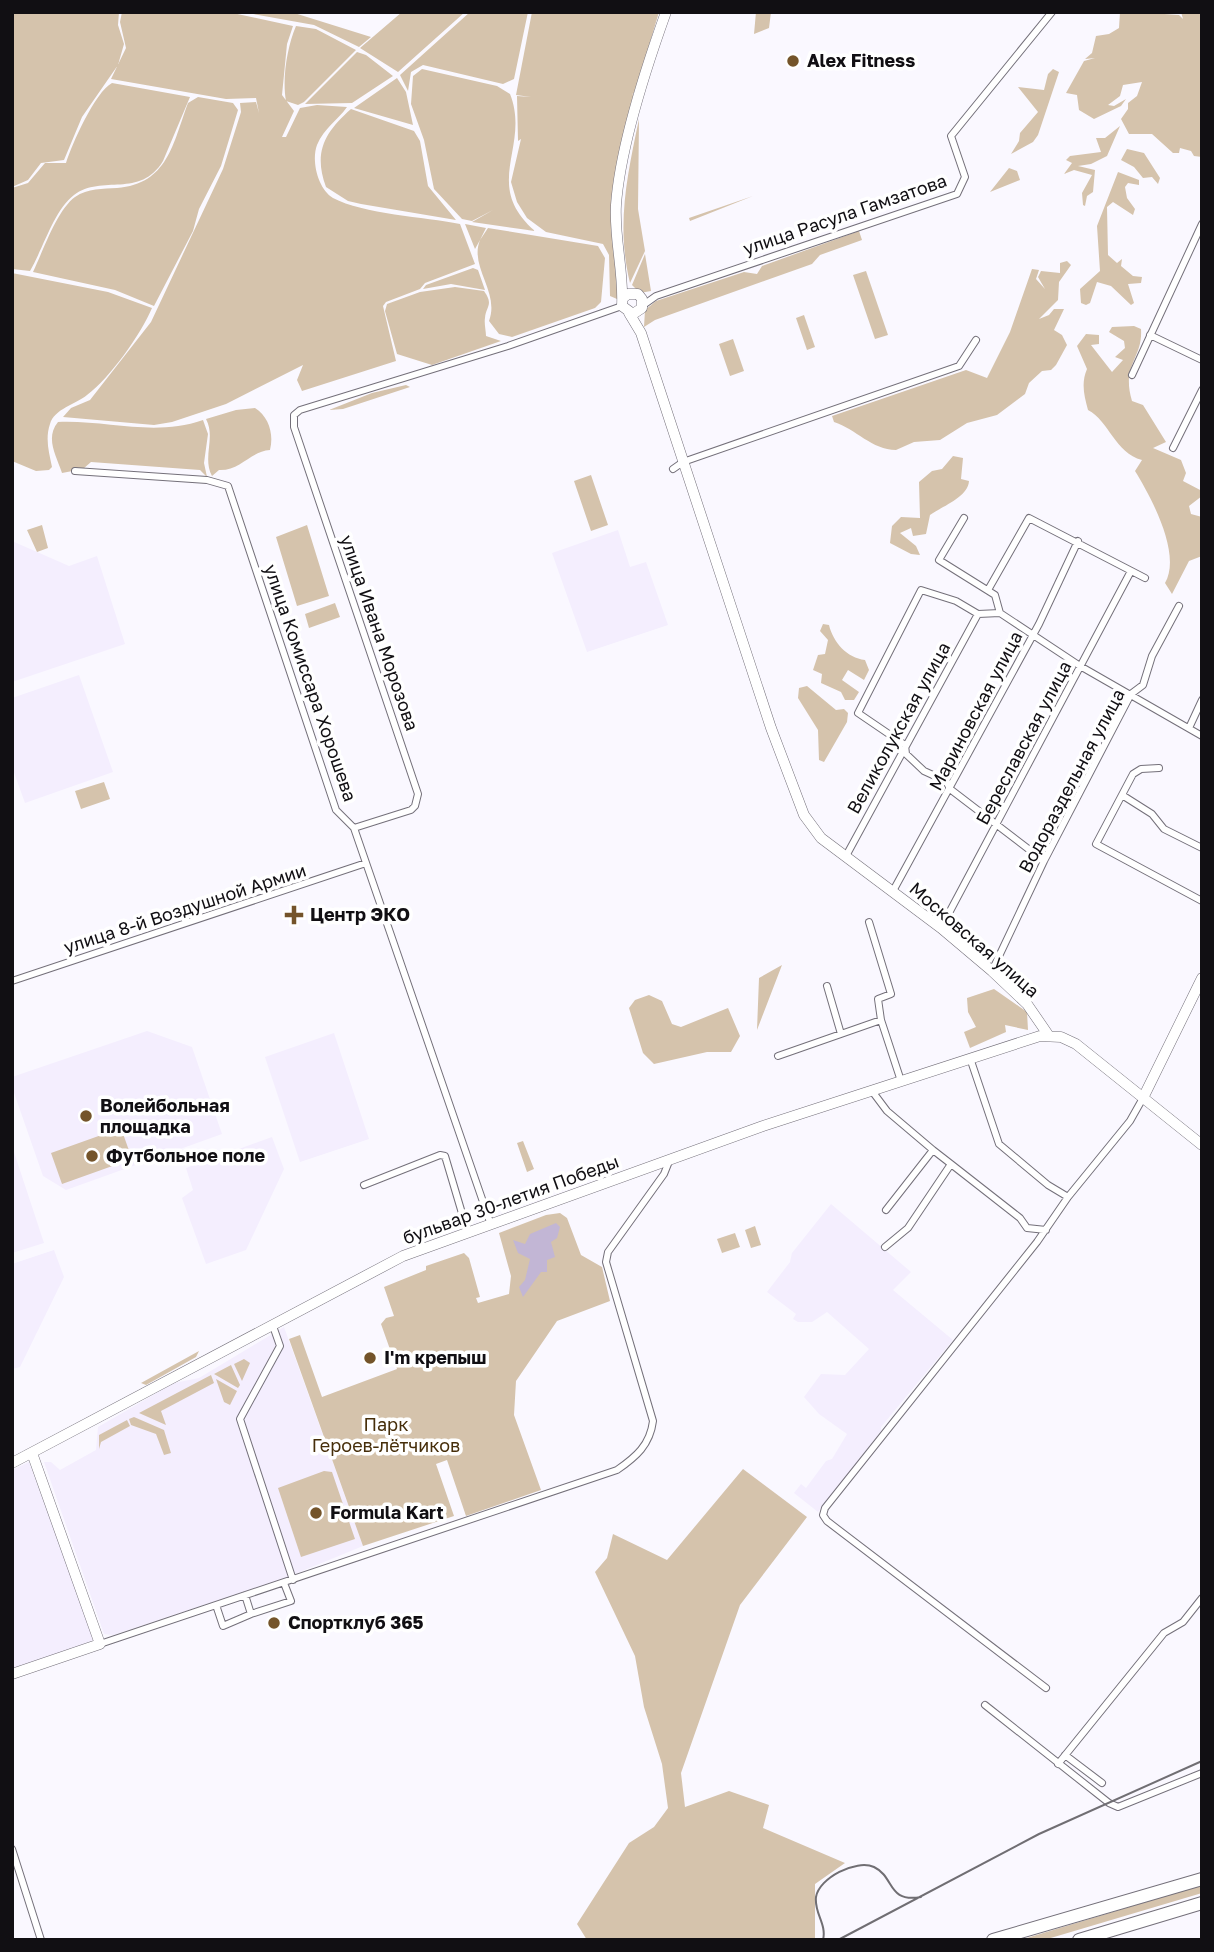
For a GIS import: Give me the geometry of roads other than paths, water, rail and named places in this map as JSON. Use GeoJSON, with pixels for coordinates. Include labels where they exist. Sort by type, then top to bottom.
{"type":"FeatureCollection","features":[{"type":"Feature","properties":{"kind":"highway"},"geometry":{"type":"LineString","coordinates":[[993,1940],[1202,1879]]}},
{"type":"Feature","properties":{"kind":"highway"},"geometry":{"type":"LineString","coordinates":[[1079,1940],[1202,1903]]}},
{"type":"Feature","properties":{"kind":"main road"},"geometry":{"type":"LineString","coordinates":[[641,333],[625,306],[617,239],[618,186],[628,137],[666,12]]}},
{"type":"Feature","properties":{"kind":"main road"},"geometry":{"type":"LineString","coordinates":[[622,271],[642,307],[641,333]]}},
{"type":"Feature","properties":{"kind":"main road"},"geometry":{"type":"LineString","coordinates":[[625,306],[636,294]]}},
{"type":"Feature","properties":{"kind":"main road"},"geometry":{"type":"LineString","coordinates":[[625,306],[642,307]]}},
{"type":"Feature","properties":{"kind":"main road","name":"Московская улица"},"geometry":{"type":"LineString","coordinates":[[641,333],[793,792],[804,815],[821,838],[941,928],[992,971],[1027,1004],[1049,1036]]}},
{"type":"Feature","properties":{"kind":"main road"},"geometry":{"type":"LineString","coordinates":[[1143,1098],[1202,978]]}},
{"type":"Feature","properties":{"kind":"main road"},"geometry":{"type":"LineString","coordinates":[[1049,1036],[1076,1044],[1202,1145]]}},
{"type":"Feature","properties":{"kind":"main road","name":"бульвар 30-летия Победы"},"geometry":{"type":"LineString","coordinates":[[12,1463],[382,1266],[467,1230],[671,1158],[970,1058],[1049,1036]]}},
{"type":"Feature","properties":{"kind":"main road"},"geometry":{"type":"LineString","coordinates":[[12,1674],[100,1644],[32,1453]]}},
{"type":"Feature","properties":{"kind":"street","name":"улица Расула Гамзатова"},"geometry":{"type":"LineString","coordinates":[[642,307],[656,296],[957,194],[965,177],[951,136],[1052,12]]}},
{"type":"Feature","properties":{"kind":"street"},"geometry":{"type":"LineString","coordinates":[[1132,375],[1202,224]]}},
{"type":"Feature","properties":{"kind":"street","name":"улица Расула Гамзатова"},"geometry":{"type":"LineString","coordinates":[[636,294],[656,296]]}},
{"type":"Feature","properties":{"kind":"street","name":"улица Ивана Морозова"},"geometry":{"type":"LineString","coordinates":[[355,828],[411,810],[418,794],[294,426],[294,415],[300,410],[508,346],[625,306]]}},
{"type":"Feature","properties":{"kind":"street"},"geometry":{"type":"LineString","coordinates":[[1150,335],[1202,360]]}},
{"type":"Feature","properties":{"kind":"street"},"geometry":{"type":"LineString","coordinates":[[673,469],[683,462],[959,366],[976,340]]}},
{"type":"Feature","properties":{"kind":"street"},"geometry":{"type":"LineString","coordinates":[[1173,448],[1202,390]]}},
{"type":"Feature","properties":{"kind":"street","name":"улица Комиссара Хорошева"},"geometry":{"type":"LineString","coordinates":[[75,471],[207,480],[228,486],[336,810],[355,828],[490,1222]]}},
{"type":"Feature","properties":{"kind":"street"},"geometry":{"type":"LineString","coordinates":[[964,518],[939,560],[995,595],[1000,613]]}},
{"type":"Feature","properties":{"kind":"street"},"geometry":{"type":"LineString","coordinates":[[988,590],[1029,518],[1078,541],[1144,578]]}},
{"type":"Feature","properties":{"kind":"street","name":"Мариновская улица"},"geometry":{"type":"LineString","coordinates":[[893,891],[1032,636],[1078,541]]}},
{"type":"Feature","properties":{"kind":"street","name":"Береславская улица"},"geometry":{"type":"LineString","coordinates":[[941,928],[1131,571]]}},
{"type":"Feature","properties":{"kind":"street"},"geometry":{"type":"LineString","coordinates":[[1044,861],[950,789],[946,781],[924,771],[906,754],[905,745],[858,713],[921,590],[931,591],[978,614],[1000,613],[1080,666],[1202,736]]}},
{"type":"Feature","properties":{"kind":"street","name":"Водораздельная улица"},"geometry":{"type":"LineString","coordinates":[[992,971],[1044,861],[1131,694],[1143,685],[1152,656],[1179,606]]}},
{"type":"Feature","properties":{"kind":"street","name":"Великолукская улица"},"geometry":{"type":"LineString","coordinates":[[845,856],[978,614]]}},
{"type":"Feature","properties":{"kind":"street"},"geometry":{"type":"LineString","coordinates":[[1189,727],[1202,700]]}},
{"type":"Feature","properties":{"kind":"street"},"geometry":{"type":"LineString","coordinates":[[1159,768],[1145,768],[1133,774],[1096,844],[1202,901]]}},
{"type":"Feature","properties":{"kind":"street"},"geometry":{"type":"LineString","coordinates":[[1122,795],[1152,814],[1164,829],[1202,848]]}},
{"type":"Feature","properties":{"kind":"street","name":"улица 8-й Воздушной Армии"},"geometry":{"type":"LineString","coordinates":[[12,981],[366,863]]}},
{"type":"Feature","properties":{"kind":"street"},"geometry":{"type":"LineString","coordinates":[[869,922],[891,993],[878,999],[881,1020],[901,1081]]}},
{"type":"Feature","properties":{"kind":"street"},"geometry":{"type":"LineString","coordinates":[[827,986],[841,1034]]}},
{"type":"Feature","properties":{"kind":"street"},"geometry":{"type":"LineString","coordinates":[[778,1056],[881,1020]]}},
{"type":"Feature","properties":{"kind":"street"},"geometry":{"type":"LineString","coordinates":[[970,1058],[999,1144],[1048,1185],[1068,1196]]}},
{"type":"Feature","properties":{"kind":"street"},"geometry":{"type":"LineString","coordinates":[[872,1091],[887,1111],[1020,1217],[1027,1228],[1046,1230]]}},
{"type":"Feature","properties":{"kind":"street"},"geometry":{"type":"LineString","coordinates":[[1045,1688],[827,1521],[823,1515],[825,1508],[914,1394],[1046,1230],[1068,1196],[1130,1121],[1143,1098]]}},
{"type":"Feature","properties":{"kind":"street"},"geometry":{"type":"LineString","coordinates":[[886,1210],[933,1150]]}},
{"type":"Feature","properties":{"kind":"street"},"geometry":{"type":"LineString","coordinates":[[364,1185],[440,1155],[445,1156],[467,1230]]}},
{"type":"Feature","properties":{"kind":"street"},"geometry":{"type":"LineString","coordinates":[[100,1644],[617,1470],[642,1450],[649,1441],[653,1421],[606,1262],[608,1252],[664,1174],[671,1158]]}},
{"type":"Feature","properties":{"kind":"street"},"geometry":{"type":"LineString","coordinates":[[885,1247],[908,1228],[951,1164]]}},
{"type":"Feature","properties":{"kind":"street"},"geometry":{"type":"LineString","coordinates":[[273,1326],[280,1346],[240,1419],[293,1580]]}},
{"type":"Feature","properties":{"kind":"street"},"geometry":{"type":"LineString","coordinates":[[216,1605],[223,1626],[290,1601],[284,1583]]}},
{"type":"Feature","properties":{"kind":"street"},"geometry":{"type":"LineString","coordinates":[[245,1595],[251,1614]]}},
{"type":"Feature","properties":{"kind":"street"},"geometry":{"type":"LineString","coordinates":[[1058,1764],[1164,1633],[1183,1622],[1202,1598]]}},
{"type":"Feature","properties":{"kind":"street"},"geometry":{"type":"LineString","coordinates":[[985,1705],[1058,1764],[1118,1807],[1202,1773]]}},
{"type":"Feature","properties":{"kind":"street"},"geometry":{"type":"LineString","coordinates":[[1065,1755],[1102,1783]]}},
{"type":"Feature","properties":{"kind":"street"},"geometry":{"type":"LineString","coordinates":[[12,1849],[41,1940]]}},
{"type":"Feature","properties":{"kind":"tram line"},"geometry":{"type":"LineString","coordinates":[[838,1940],[1039,1834],[1202,1761]]}},
{"type":"Feature","properties":{"kind":"tram line"},"geometry":{"type":"LineString","coordinates":[[823,1940],[816,1897],[824,1883],[839,1872],[858,1866],[874,1867],[881,1871],[897,1893],[910,1898],[921,1897]]}},
{"type":"Feature","properties":{"kind":"place","name":"Alex Fitness"},"geometry":{"type":"Point","coordinates":[793,61]}},
{"type":"Feature","properties":{"kind":"place","name":"Центр ЭКО"},"geometry":{"type":"Point","coordinates":[294,915]}},
{"type":"Feature","properties":{"kind":"place","name":"Волейбольная площадка"},"geometry":{"type":"Point","coordinates":[86,1116]}},
{"type":"Feature","properties":{"kind":"place","name":"Футбольное поле"},"geometry":{"type":"Point","coordinates":[92,1156]}},
{"type":"Feature","properties":{"kind":"place","name":"I'm крепыш"},"geometry":{"type":"Point","coordinates":[370,1358]}},
{"type":"Feature","properties":{"kind":"place","name":"Formula Kart"},"geometry":{"type":"Point","coordinates":[316,1513]}},
{"type":"Feature","properties":{"kind":"place","name":"Спортклуб 365"},"geometry":{"type":"Point","coordinates":[274,1623]}},
{"type":"Feature","properties":{"kind":"park label","name":"Парк Героев-лётчиков"},"geometry":{"type":"Point","coordinates":[386,1435]}}]}
